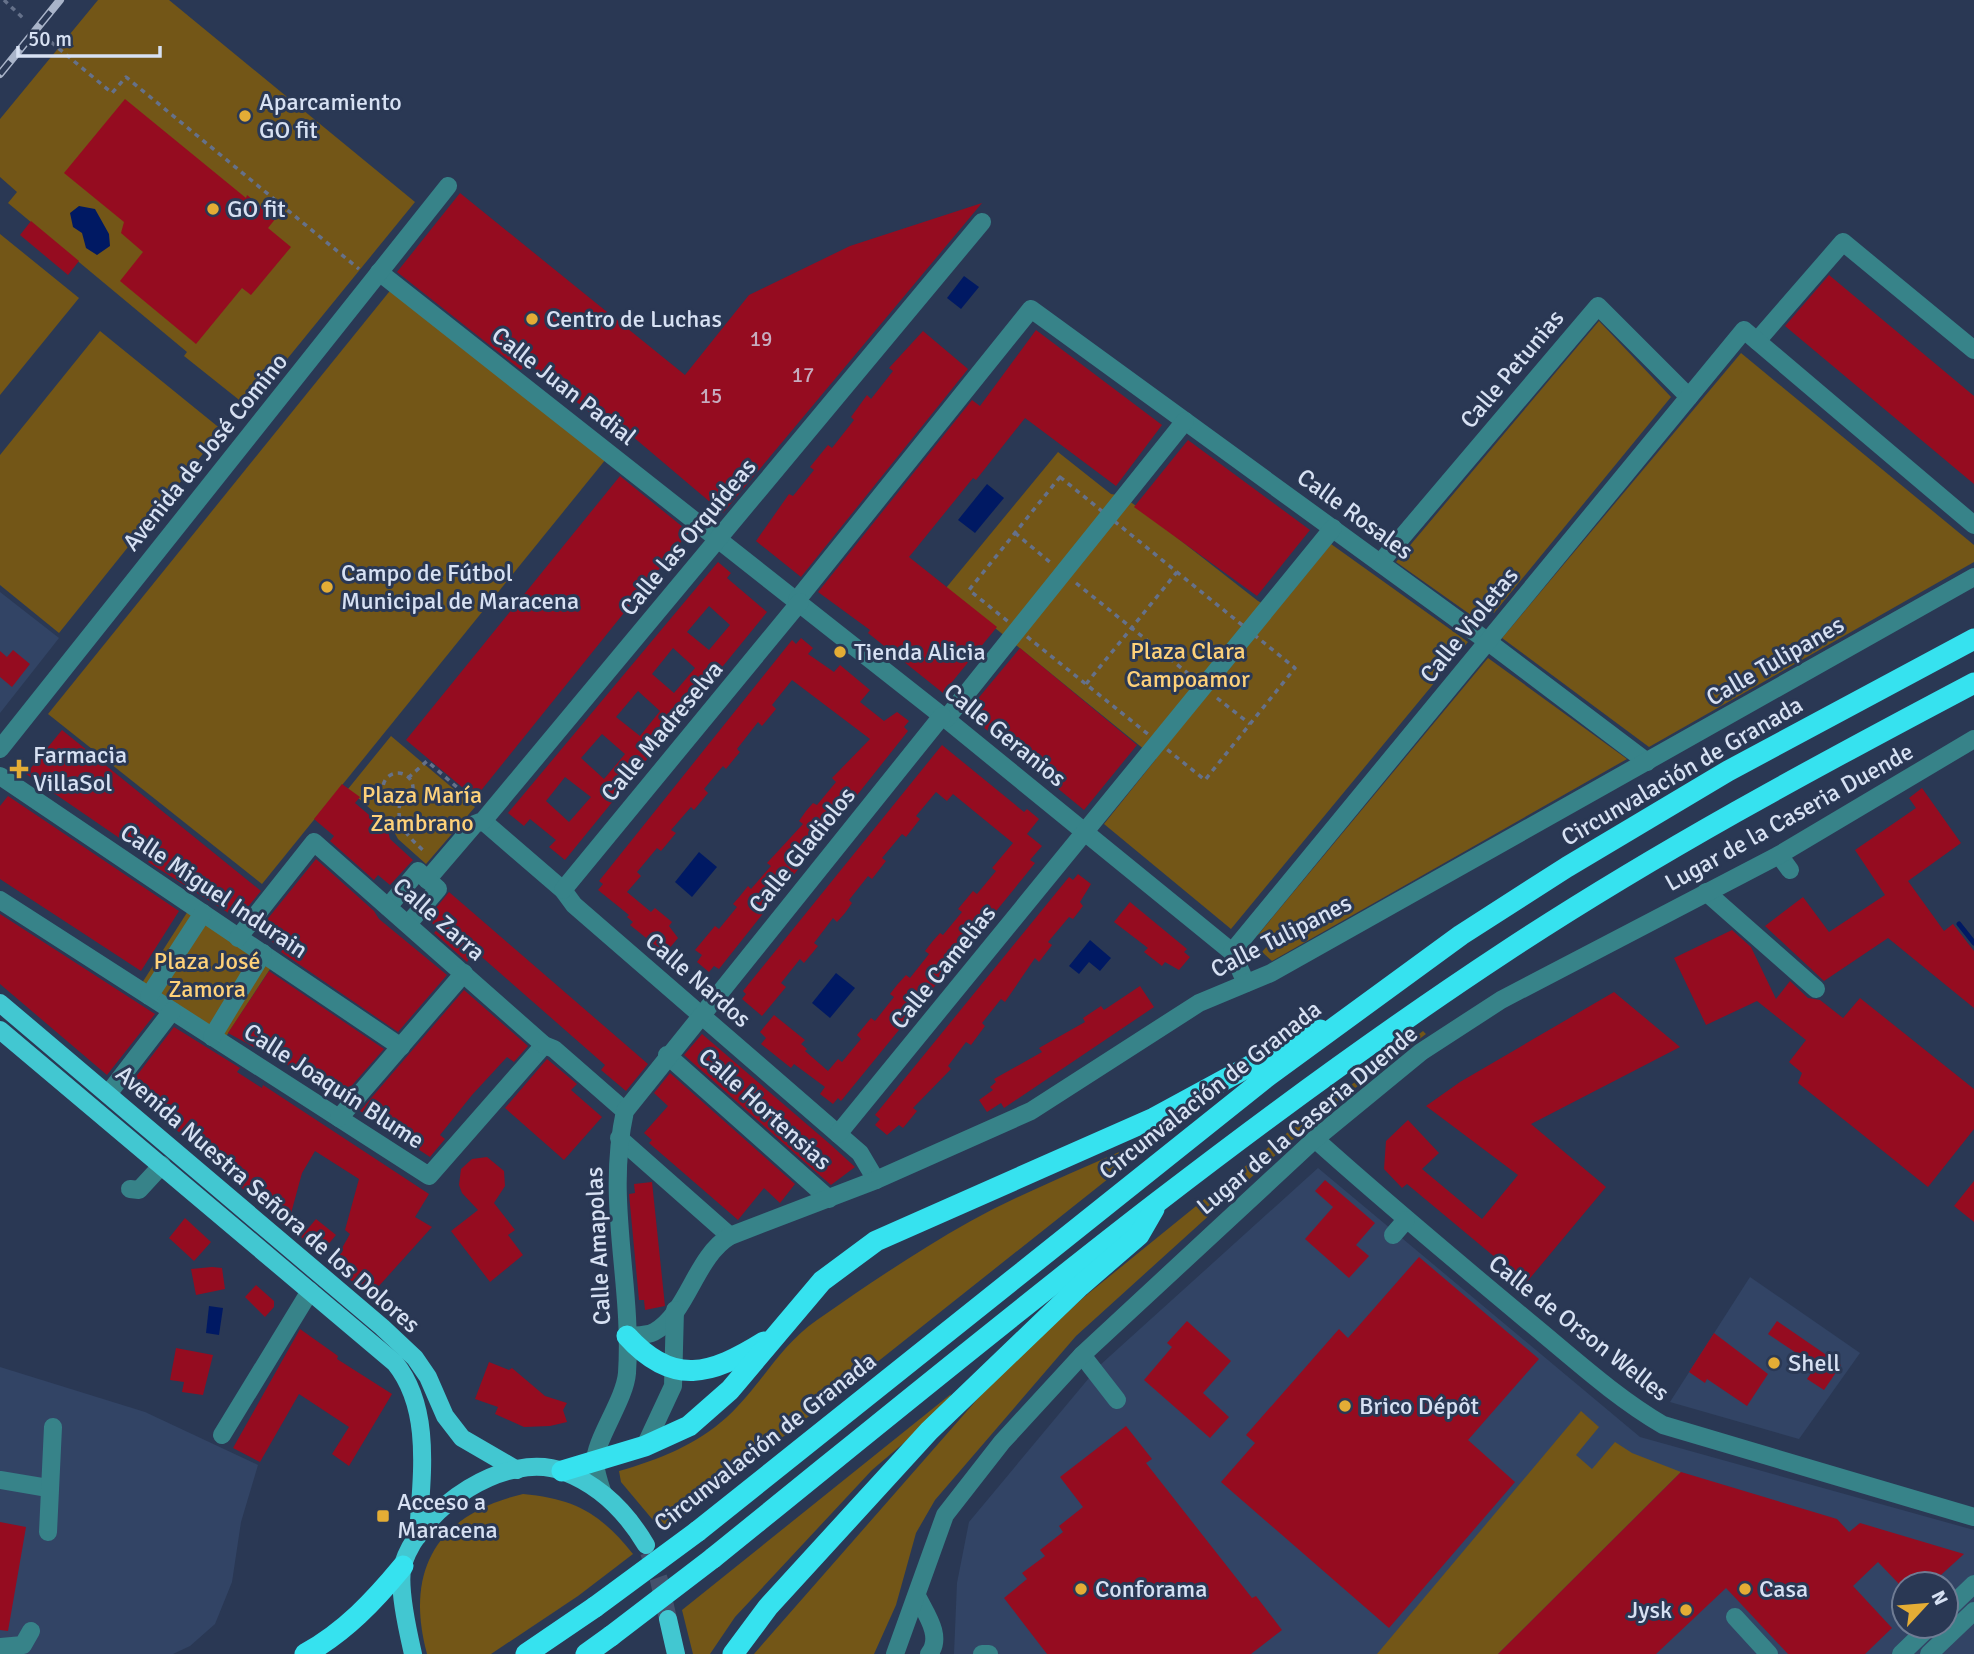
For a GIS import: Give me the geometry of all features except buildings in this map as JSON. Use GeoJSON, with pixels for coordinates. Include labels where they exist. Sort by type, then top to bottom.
{"type":"FeatureCollection","features":[{"type":"Feature","properties":{"kind":"highway","name":"Circunvalación de Granada"},"geometry":{"type":"LineString","coordinates":[[526,1654],[595,1608],[698,1531],[1161,1160],[1341,1022],[1461,935],[1625,831],[1728,771],[1974,639]]}},
{"type":"Feature","properties":{"kind":"highway"},"geometry":{"type":"LineString","coordinates":[[586,1654],[713,1558],[1160,1198],[1428,1003],[1577,905],[1716,822],[1974,683]]}},
{"type":"Feature","properties":{"kind":"highway"},"geometry":{"type":"LineString","coordinates":[[562,1471],[645,1446],[689,1426],[730,1391],[822,1281],[876,1241],[1154,1118],[1259,1061],[1290,1040],[1341,1022]]}},
{"type":"Feature","properties":{"kind":"highway"},"geometry":{"type":"LineString","coordinates":[[733,1654],[768,1607],[929,1432],[1080,1286],[1139,1235],[1160,1198]]}},
{"type":"Feature","properties":{"kind":"highway"},"geometry":{"type":"LineString","coordinates":[[626,1336],[646,1356],[674,1371],[712,1369],[777,1333]]}},
{"type":"Feature","properties":{"kind":"highway"},"geometry":{"type":"LineString","coordinates":[[305,1654],[335,1638],[381,1593],[403,1566]]}},
{"type":"Feature","properties":{"kind":"main road","name":"Avenida Nuestra Señora de los Dolores"},"geometry":{"type":"LineString","coordinates":[[0,1003],[383,1327],[415,1358],[428,1377],[445,1416],[462,1438],[517,1470]]}},
{"type":"Feature","properties":{"kind":"main road","name":"Avenida Nuestra Señora de los Dolores"},"geometry":{"type":"LineString","coordinates":[[0,1030],[396,1363],[410,1381],[418,1404],[421,1452],[418,1536]]}},
{"type":"Feature","properties":{"kind":"main road"},"geometry":{"type":"LineString","coordinates":[[413,1654],[407,1631],[403,1566],[418,1536],[438,1509],[482,1481],[517,1470],[562,1471],[603,1494],[621,1510],[646,1545]]}},
{"type":"Feature","properties":{"kind":"main road"},"geometry":{"type":"LineString","coordinates":[[668,1619],[676,1654]]}},
{"type":"Feature","properties":{"kind":"street","name":"Avenida de José Comino"},"geometry":{"type":"LineString","coordinates":[[0,749],[379,272],[439,189]]}},
{"type":"Feature","properties":{"kind":"street","name":"Calle las Orquídeas"},"geometry":{"type":"LineString","coordinates":[[427,880],[475,824],[483,821],[982,222]]}},
{"type":"Feature","properties":{"kind":"street","name":"Calle Violetas"},"geometry":{"type":"LineString","coordinates":[[1232,952],[1689,397],[1843,242],[1974,350]]}},
{"type":"Feature","properties":{"kind":"street","name":"Calle Juan Padial"},"geometry":{"type":"LineString","coordinates":[[379,272],[719,538]]}},
{"type":"Feature","properties":{"kind":"street","name":"Calle Petunias"},"geometry":{"type":"LineString","coordinates":[[1380,563],[1598,306],[1689,397]]}},
{"type":"Feature","properties":{"kind":"street","name":"Calle Rosales"},"geometry":{"type":"LineString","coordinates":[[1031,309],[1487,641],[1647,762]]}},
{"type":"Feature","properties":{"kind":"street","name":"Calle Madreselva"},"geometry":{"type":"LineString","coordinates":[[563,890],[1031,309]]}},
{"type":"Feature","properties":{"kind":"street"},"geometry":{"type":"LineString","coordinates":[[1750,336],[1974,525]]}},
{"type":"Feature","properties":{"kind":"street"},"geometry":{"type":"LineString","coordinates":[[944,717],[1185,421]]}},
{"type":"Feature","properties":{"kind":"street"},"geometry":{"type":"LineString","coordinates":[[1086,832],[1333,528]]}},
{"type":"Feature","properties":{"kind":"street","name":"Calle Geranios"},"geometry":{"type":"LineString","coordinates":[[719,538],[1232,952],[1246,983]]}},
{"type":"Feature","properties":{"kind":"street","name":"Calle Tulipanes"},"geometry":{"type":"LineString","coordinates":[[626,1336],[653,1332],[675,1310],[715,1245],[730,1236],[876,1180],[1031,1111],[1199,1003],[1271,974],[1974,577]]}},
{"type":"Feature","properties":{"kind":"street","name":"Calle Gladiolos"},"geometry":{"type":"LineString","coordinates":[[700,1014],[944,717]]}},
{"type":"Feature","properties":{"kind":"street","name":"Lugar de la Caseria Duende"},"geometry":{"type":"LineString","coordinates":[[895,1654],[918,1598],[929,1554],[945,1515],[1002,1442],[1082,1355],[1315,1139],[1421,1052],[1501,1000],[1779,855],[1974,740]]}},
{"type":"Feature","properties":{"kind":"street","name":"Calle Miguel Indurain"},"geometry":{"type":"LineString","coordinates":[[0,776],[401,1047]]}},
{"type":"Feature","properties":{"kind":"street","name":"Calle Nardos"},"geometry":{"type":"LineString","coordinates":[[483,821],[563,890],[574,905],[860,1153],[876,1180]]}},
{"type":"Feature","properties":{"kind":"street","name":"Calle Camelias"},"geometry":{"type":"LineString","coordinates":[[838,1134],[1086,832]]}},
{"type":"Feature","properties":{"kind":"street","name":"Calle Zarra"},"geometry":{"type":"LineString","coordinates":[[238,938],[314,842],[544,1045],[554,1049],[625,1111]]}},
{"type":"Feature","properties":{"kind":"street"},"geometry":{"type":"LineString","coordinates":[[1779,855],[1790,870]]}},
{"type":"Feature","properties":{"kind":"street"},"geometry":{"type":"LineString","coordinates":[[388,907],[418,871],[438,889],[408,924]]}},
{"type":"Feature","properties":{"kind":"street"},"geometry":{"type":"LineString","coordinates":[[1706,892],[1816,989]]}},
{"type":"Feature","properties":{"kind":"street","name":"Calle Joaquín Blume"},"geometry":{"type":"LineString","coordinates":[[0,900],[429,1176],[544,1045]]}},
{"type":"Feature","properties":{"kind":"street"},"geometry":{"type":"LineString","coordinates":[[149,996],[203,913]]}},
{"type":"Feature","properties":{"kind":"street"},"geometry":{"type":"LineString","coordinates":[[212,1037],[263,953]]}},
{"type":"Feature","properties":{"kind":"street"},"geometry":{"type":"LineString","coordinates":[[340,1118],[464,973]]}},
{"type":"Feature","properties":{"kind":"street"},"geometry":{"type":"LineString","coordinates":[[108,1094],[172,1011]]}},
{"type":"Feature","properties":{"kind":"street","name":"Calle Amapolas"},"geometry":{"type":"LineString","coordinates":[[594,1461],[626,1376],[626,1336],[615,1190],[619,1138],[625,1111],[700,1014]]}},
{"type":"Feature","properties":{"kind":"street","name":"Calle Hortensias"},"geometry":{"type":"LineString","coordinates":[[667,1055],[829,1199]]}},
{"type":"Feature","properties":{"kind":"street"},"geometry":{"type":"LineString","coordinates":[[619,1138],[730,1236]]}},
{"type":"Feature","properties":{"kind":"street","name":"Calle de Orson Welles"},"geometry":{"type":"LineString","coordinates":[[1315,1139],[1406,1220],[1634,1408],[1663,1426],[1974,1517]]}},
{"type":"Feature","properties":{"kind":"street"},"geometry":{"type":"LineString","coordinates":[[130,1189],[139,1190],[162,1166]]}},
{"type":"Feature","properties":{"kind":"street"},"geometry":{"type":"LineString","coordinates":[[1393,1235],[1406,1220]]}},
{"type":"Feature","properties":{"kind":"street","name":"Avenida Nuestra Señora de los Dolores"},"geometry":{"type":"LineString","coordinates":[[222,1435],[310,1291]]}},
{"type":"Feature","properties":{"kind":"street"},"geometry":{"type":"LineString","coordinates":[[645,1446],[667,1403],[674,1371],[675,1310]]}},
{"type":"Feature","properties":{"kind":"street"},"geometry":{"type":"LineString","coordinates":[[1082,1355],[1117,1400]]}},
{"type":"Feature","properties":{"kind":"street"},"geometry":{"type":"LineString","coordinates":[[48,1531],[53,1427]]}},
{"type":"Feature","properties":{"kind":"street"},"geometry":{"type":"LineString","coordinates":[[594,1461],[603,1494]]}},
{"type":"Feature","properties":{"kind":"street"},"geometry":{"type":"LineString","coordinates":[[0,1480],[48,1489]]}},
{"type":"Feature","properties":{"kind":"street"},"geometry":{"type":"LineString","coordinates":[[1960,1598],[1974,1584]]}},
{"type":"Feature","properties":{"kind":"street"},"geometry":{"type":"LineString","coordinates":[[918,1598],[934,1630],[932,1653]]}},
{"type":"Feature","properties":{"kind":"street"},"geometry":{"type":"LineString","coordinates":[[1929,1654],[1974,1611]]}},
{"type":"Feature","properties":{"kind":"street"},"geometry":{"type":"LineString","coordinates":[[1735,1617],[1767,1651]]}},
{"type":"Feature","properties":{"kind":"street"},"geometry":{"type":"LineString","coordinates":[[0,1647],[23,1645],[31,1631]]}},
{"type":"Feature","properties":{"kind":"street"},"geometry":{"type":"LineString","coordinates":[[1901,1654],[1916,1640]]}},
{"type":"Feature","properties":{"kind":"street"},"geometry":{"type":"LineString","coordinates":[[982,1654],[989,1654]]}},
{"type":"Feature","properties":{"kind":"path"},"geometry":{"type":"LineString","coordinates":[[4,0],[25,20]]}},
{"type":"Feature","properties":{"kind":"path"},"geometry":{"type":"LineString","coordinates":[[51,42],[112,93],[126,76],[363,272],[379,272]]}},
{"type":"Feature","properties":{"kind":"path"},"geometry":{"type":"LineString","coordinates":[[1060,477],[1296,667],[1205,780],[1154,748],[1086,684],[1014,633],[969,590],[1015,533],[1060,477]]}},
{"type":"Feature","properties":{"kind":"path"},"geometry":{"type":"LineString","coordinates":[[1015,533],[1250,724]]}},
{"type":"Feature","properties":{"kind":"path"},"geometry":{"type":"LineString","coordinates":[[1086,684],[1177,572]]}},
{"type":"Feature","properties":{"kind":"path"},"geometry":{"type":"LineString","coordinates":[[408,778],[427,761],[476,804],[485,794]]}},
{"type":"Feature","properties":{"kind":"path"},"geometry":{"type":"LineString","coordinates":[[400,803],[386,798],[384,784],[394,774],[408,778],[413,786],[411,795],[400,803],[397,817],[407,834],[433,861]]}},
{"type":"Feature","properties":{"kind":"shaded area"},"geometry":{"type":"Polygon","coordinates":[[[79,206],[95,209],[109,234],[110,246],[97,255],[86,248],[82,233],[73,227],[70,213],[79,206]]]}},
{"type":"Feature","properties":{"kind":"shaded area"},"geometry":{"type":"Polygon","coordinates":[[[964,276],[979,287],[961,309],[947,298],[964,276]]]}},
{"type":"Feature","properties":{"kind":"shaded area"},"geometry":{"type":"Polygon","coordinates":[[[987,484],[1004,498],[975,533],[958,520],[987,484]]]}},
{"type":"Feature","properties":{"kind":"shaded area"},"geometry":{"type":"Polygon","coordinates":[[[0,592],[59,638],[0,713],[0,592]]]}},
{"type":"Feature","properties":{"kind":"shaded area"},"geometry":{"type":"Polygon","coordinates":[[[699,852],[717,867],[692,897],[675,882],[699,852]]]}},
{"type":"Feature","properties":{"kind":"shaded area"},"geometry":{"type":"Polygon","coordinates":[[[1090,940],[1111,958],[1100,971],[1089,962],[1079,974],[1069,966],[1090,940]]]}},
{"type":"Feature","properties":{"kind":"shaded area"},"geometry":{"type":"Polygon","coordinates":[[[836,973],[855,988],[830,1018],[812,1003],[836,973]]]}},
{"type":"Feature","properties":{"kind":"shaded area"},"geometry":{"type":"Polygon","coordinates":[[[1318,1168],[1640,1437],[1974,1530],[1974,1654],[954,1654],[957,1583],[969,1522],[1099,1366],[1318,1168]]]}},
{"type":"Feature","properties":{"kind":"shaded area","name":"Shell"},"geometry":{"type":"Polygon","coordinates":[[[1750,1277],[1860,1353],[1799,1439],[1670,1402],[1750,1277]]]}},
{"type":"Feature","properties":{"kind":"shaded area"},"geometry":{"type":"Polygon","coordinates":[[[209,1306],[223,1308],[219,1335],[206,1333],[209,1306]]]}},
{"type":"Feature","properties":{"kind":"shaded area"},"geometry":{"type":"Polygon","coordinates":[[[0,1367],[145,1412],[258,1465],[241,1522],[232,1582],[215,1624],[190,1646],[173,1654],[0,1654],[0,1367]]]}},
{"type":"Feature","properties":{"kind":"green space","name":"GO fit"},"geometry":{"type":"Polygon","coordinates":[[[98,0],[169,0],[415,202],[248,407],[184,356],[187,352],[8,203],[17,192],[0,177],[0,119],[98,0]]]}},
{"type":"Feature","properties":{"kind":"green space"},"geometry":{"type":"Polygon","coordinates":[[[0,234],[79,298],[0,395],[0,234]]]}},
{"type":"Feature","properties":{"kind":"green space","name":"Campo de Fútbol Municipal de Maracena"},"geometry":{"type":"Polygon","coordinates":[[[393,287],[606,459],[262,884],[48,714],[393,287]]]}},
{"type":"Feature","properties":{"kind":"green space"},"geometry":{"type":"Polygon","coordinates":[[[1599,321],[1671,397],[1494,613],[1488,608],[1478,620],[1396,562],[1599,321]]]}},
{"type":"Feature","properties":{"kind":"green space"},"geometry":{"type":"Polygon","coordinates":[[[100,331],[222,430],[59,633],[0,585],[0,455],[100,331]]]}},
{"type":"Feature","properties":{"kind":"green space"},"geometry":{"type":"Polygon","coordinates":[[[1741,353],[1974,545],[1974,562],[1649,747],[1502,638],[1741,353]]]}},
{"type":"Feature","properties":{"kind":"green space","name":"Plaza Clara Campoamor"},"geometry":{"type":"Polygon","coordinates":[[[1058,452],[1111,494],[1122,496],[1139,508],[1258,601],[1276,611],[1331,544],[1468,642],[1231,929],[1104,824],[1156,759],[946,588],[1058,452]]]}},
{"type":"Feature","properties":{"kind":"green space"},"geometry":{"type":"Polygon","coordinates":[[[1488,658],[1627,759],[1272,961],[1262,952],[1268,945],[1257,936],[1488,658]]]}},
{"type":"Feature","properties":{"kind":"green space","name":"Plaza María Zambrano"},"geometry":{"type":"Polygon","coordinates":[[[391,736],[475,807],[426,864],[398,839],[392,828],[348,789],[391,736]]]}},
{"type":"Feature","properties":{"kind":"green space","name":"Plaza José Zamora"},"geometry":{"type":"Polygon","coordinates":[[[188,911],[272,966],[225,1038],[142,983],[188,911]]]}},
{"type":"Feature","properties":{"kind":"green space"},"geometry":{"type":"Polygon","coordinates":[[[1423,1031],[1426,1034],[1320,1115],[1076,1336],[935,1500],[916,1533],[896,1605],[874,1654],[754,1654],[995,1379],[1084,1297],[1275,1142],[1423,1031]]]}},
{"type":"Feature","properties":{"kind":"green space"},"geometry":{"type":"Polygon","coordinates":[[[1157,1135],[1123,1167],[663,1532],[621,1482],[619,1471],[676,1450],[715,1427],[750,1393],[780,1354],[803,1331],[892,1269],[992,1210],[1157,1135]]]}},
{"type":"Feature","properties":{"kind":"green space"},"geometry":{"type":"Polygon","coordinates":[[[951,1394],[946,1407],[872,1470],[735,1617],[710,1654],[693,1654],[682,1610],[951,1394]]]}},
{"type":"Feature","properties":{"kind":"green space"},"geometry":{"type":"Polygon","coordinates":[[[1581,1411],[1599,1427],[1576,1455],[1592,1469],[1615,1442],[1632,1453],[1681,1472],[1498,1654],[1377,1654],[1581,1411]]]}},
{"type":"Feature","properties":{"kind":"green space"},"geometry":{"type":"Polygon","coordinates":[[[523,1494],[557,1500],[585,1510],[609,1528],[633,1554],[578,1596],[491,1654],[427,1654],[421,1624],[420,1596],[425,1571],[435,1550],[449,1531],[469,1515],[494,1503],[523,1494]]]}},
{"type":"Feature","properties":{"kind":"waterway"},"geometry":{"type":"LineString","coordinates":[[1959,924],[1974,943]]}},
{"type":"Feature","properties":{"kind":"tunnel"},"geometry":{"type":"LineString","coordinates":[[649,1552],[668,1619]]}},
{"type":"Feature","properties":{"kind":"railway"},"geometry":{"type":"LineString","coordinates":[[0,74],[60,0]]}},
{"type":"Feature","properties":{"kind":"place","name":"Aparcamiento GO fit"},"geometry":{"type":"Point","coordinates":[245,116]}},
{"type":"Feature","properties":{"kind":"place","name":"GO fit"},"geometry":{"type":"Point","coordinates":[213,209]}},
{"type":"Feature","properties":{"kind":"place","name":"Centro de Luchas"},"geometry":{"type":"Point","coordinates":[532,319]}},
{"type":"Feature","properties":{"kind":"place","name":"Campo de Fútbol Municipal de Maracena"},"geometry":{"type":"Point","coordinates":[327,587]}},
{"type":"Feature","properties":{"kind":"place","name":"Tienda Alicia"},"geometry":{"type":"Point","coordinates":[840,652]}},
{"type":"Feature","properties":{"kind":"place","name":"Farmacia VillaSol"},"geometry":{"type":"Point","coordinates":[19,769]}},
{"type":"Feature","properties":{"kind":"place","name":"Shell"},"geometry":{"type":"Point","coordinates":[1774,1363]}},
{"type":"Feature","properties":{"kind":"place","name":"Brico Dépôt"},"geometry":{"type":"Point","coordinates":[1345,1406]}},
{"type":"Feature","properties":{"kind":"place","name":"Acceso a Maracena"},"geometry":{"type":"Point","coordinates":[383,1516]}},
{"type":"Feature","properties":{"kind":"place","name":"Conforama"},"geometry":{"type":"Point","coordinates":[1081,1589]}},
{"type":"Feature","properties":{"kind":"place","name":"Casa"},"geometry":{"type":"Point","coordinates":[1745,1589]}},
{"type":"Feature","properties":{"kind":"place","name":"Jysk"},"geometry":{"type":"Point","coordinates":[1686,1610]}}]}
